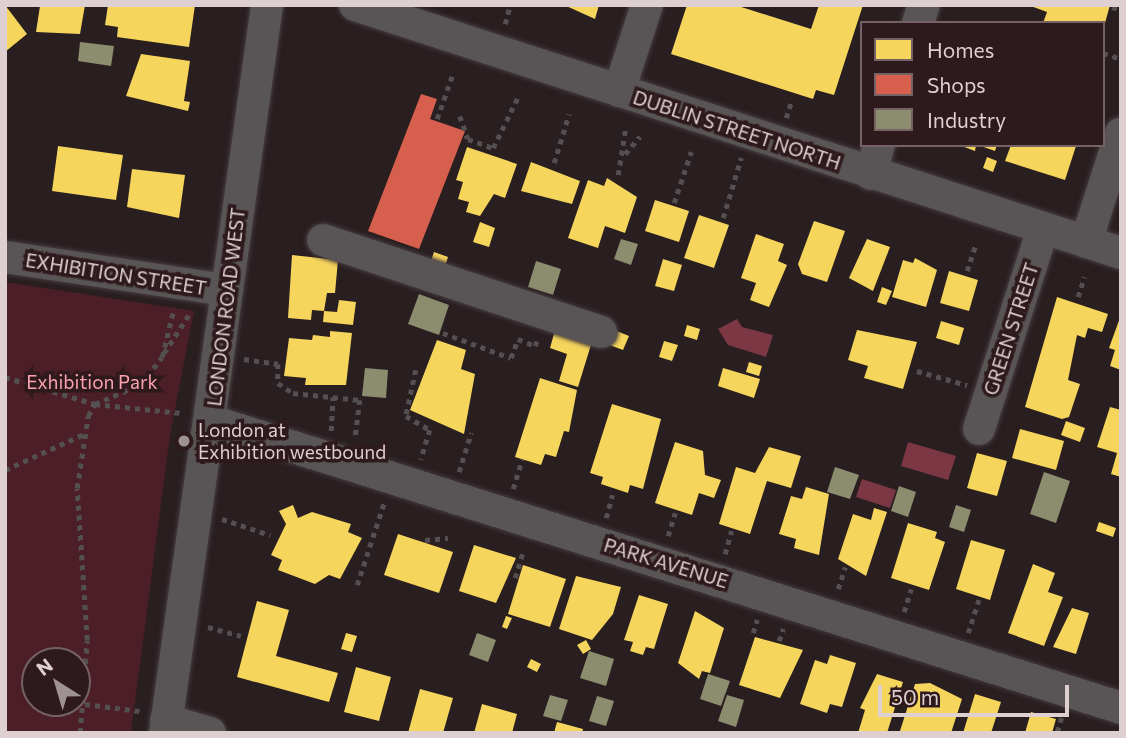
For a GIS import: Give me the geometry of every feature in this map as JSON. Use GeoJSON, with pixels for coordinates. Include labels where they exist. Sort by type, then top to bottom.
{"type":"FeatureCollection","features":[{"type":"Feature","properties":{"kind":"street","name":"LONDON ROAD WEST"},"geometry":{"type":"LineString","coordinates":[[158,721],[211,421],[267,5]]}},
{"type":"Feature","properties":{"kind":"street","name":"DUBLIN STREET NORTH"},"geometry":{"type":"LineString","coordinates":[[355,5],[402,12],[619,91],[748,133],[875,159],[1043,228],[1121,253]]}},
{"type":"Feature","properties":{"kind":"street"},"geometry":{"type":"LineString","coordinates":[[619,91],[647,5]]}},
{"type":"Feature","properties":{"kind":"street"},"geometry":{"type":"LineString","coordinates":[[1086,242],[1121,132]]}},
{"type":"Feature","properties":{"kind":"street","name":"GREEN STREET"},"geometry":{"type":"LineString","coordinates":[[979,429],[1043,228]]}},
{"type":"Feature","properties":{"kind":"street"},"geometry":{"type":"LineString","coordinates":[[323,240],[548,312],[601,332]]}},
{"type":"Feature","properties":{"kind":"street","name":"EXHIBITION STREET"},"geometry":{"type":"LineString","coordinates":[[5,257],[187,294],[227,290]]}},
{"type":"Feature","properties":{"kind":"street","name":"PARK AVENUE"},"geometry":{"type":"LineString","coordinates":[[211,421],[1121,708]]}},
{"type":"Feature","properties":{"kind":"street"},"geometry":{"type":"LineString","coordinates":[[158,721],[210,733]]}},
{"type":"Feature","properties":{"kind":"path"},"geometry":{"type":"LineString","coordinates":[[505,24],[510,5]]}},
{"type":"Feature","properties":{"kind":"path"},"geometry":{"type":"LineString","coordinates":[[1112,7],[1121,10]]}},
{"type":"Feature","properties":{"kind":"path"},"geometry":{"type":"LineString","coordinates":[[437,119],[452,76]]}},
{"type":"Feature","properties":{"kind":"path"},"geometry":{"type":"LineString","coordinates":[[460,116],[468,139],[493,148],[517,97]]}},
{"type":"Feature","properties":{"kind":"path"},"geometry":{"type":"LineString","coordinates":[[554,163],[569,114]]}},
{"type":"Feature","properties":{"kind":"path"},"geometry":{"type":"LineString","coordinates":[[618,175],[625,154],[625,131]]}},
{"type":"Feature","properties":{"kind":"path"},"geometry":{"type":"LineString","coordinates":[[723,218],[748,133]]}},
{"type":"Feature","properties":{"kind":"path"},"geometry":{"type":"LineString","coordinates":[[625,154],[640,136]]}},
{"type":"Feature","properties":{"kind":"path"},"geometry":{"type":"LineString","coordinates":[[674,203],[691,152]]}},
{"type":"Feature","properties":{"kind":"path"},"geometry":{"type":"LineString","coordinates":[[967,271],[975,243]]}},
{"type":"Feature","properties":{"kind":"path"},"geometry":{"type":"LineString","coordinates":[[1078,297],[1084,277]]}},
{"type":"Feature","properties":{"kind":"path"},"geometry":{"type":"LineString","coordinates":[[162,357],[187,294]]}},
{"type":"Feature","properties":{"kind":"path"},"geometry":{"type":"LineString","coordinates":[[95,404],[130,392],[162,357],[187,294]]}},
{"type":"Feature","properties":{"kind":"path"},"geometry":{"type":"LineString","coordinates":[[443,333],[510,358],[518,340],[535,346],[548,312]]}},
{"type":"Feature","properties":{"kind":"path"},"geometry":{"type":"LineString","coordinates":[[243,359],[278,364],[283,389],[360,400],[355,439]]}},
{"type":"Feature","properties":{"kind":"path"},"geometry":{"type":"LineString","coordinates":[[414,484],[430,430],[406,416],[416,370]]}},
{"type":"Feature","properties":{"kind":"path"},"geometry":{"type":"LineString","coordinates":[[917,371],[973,387]]}},
{"type":"Feature","properties":{"kind":"path"},"geometry":{"type":"LineString","coordinates":[[5,377],[95,404],[181,413]]}},
{"type":"Feature","properties":{"kind":"path"},"geometry":{"type":"LineString","coordinates":[[331,432],[333,397]]}},
{"type":"Feature","properties":{"kind":"path"},"geometry":{"type":"LineString","coordinates":[[85,647],[85,563],[77,488],[85,433],[95,404]]}},
{"type":"Feature","properties":{"kind":"path"},"geometry":{"type":"LineString","coordinates":[[5,470],[85,433]]}},
{"type":"Feature","properties":{"kind":"path"},"geometry":{"type":"LineString","coordinates":[[452,496],[471,433]]}},
{"type":"Feature","properties":{"kind":"path"},"geometry":{"type":"LineString","coordinates":[[605,519],[612,495]]}},
{"type":"Feature","properties":{"kind":"path"},"geometry":{"type":"LineString","coordinates":[[357,585],[385,498]]}},
{"type":"Feature","properties":{"kind":"path"},"geometry":{"type":"LineString","coordinates":[[668,539],[675,513]]}},
{"type":"Feature","properties":{"kind":"path"},"geometry":{"type":"LineString","coordinates":[[222,519],[271,535]]}},
{"type":"Feature","properties":{"kind":"path"},"geometry":{"type":"LineString","coordinates":[[725,557],[731,531]]}},
{"type":"Feature","properties":{"kind":"path"},"geometry":{"type":"LineString","coordinates":[[425,540],[448,538]]}},
{"type":"Feature","properties":{"kind":"path"},"geometry":{"type":"LineString","coordinates":[[903,614],[911,589]]}},
{"type":"Feature","properties":{"kind":"path"},"geometry":{"type":"LineString","coordinates":[[968,634],[979,599]]}},
{"type":"Feature","properties":{"kind":"path"},"geometry":{"type":"LineString","coordinates":[[779,641],[784,626]]}},
{"type":"Feature","properties":{"kind":"path"},"geometry":{"type":"LineString","coordinates":[[207,627],[241,636]]}},
{"type":"Feature","properties":{"kind":"path"},"geometry":{"type":"LineString","coordinates":[[91,705],[158,721]]}},
{"type":"Feature","properties":{"kind":"path"},"geometry":{"type":"LineString","coordinates":[[1057,732],[1063,714]]}},
{"type":"Feature","properties":{"kind":"green space","name":"Exhibition Park"},"geometry":{"type":"Polygon","coordinates":[[[5,282],[194,311],[170,435],[131,733],[5,733],[5,282]]]}},
{"type":"Feature","properties":{"kind":"shaded area"},"geometry":{"type":"Polygon","coordinates":[[[737,319],[742,327],[773,335],[766,357],[728,345],[718,329],[737,319]]]}},
{"type":"Feature","properties":{"kind":"shaded area"},"geometry":{"type":"Polygon","coordinates":[[[908,442],[956,456],[948,480],[901,466],[908,442]]]}},
{"type":"Feature","properties":{"kind":"shaded area"},"geometry":{"type":"Polygon","coordinates":[[[862,479],[896,490],[890,508],[856,497],[862,479]]]}},
{"type":"Feature","properties":{"kind":"building: Homes"},"geometry":{"type":"Polygon","coordinates":[[[5,5],[27,34],[5,52],[5,5]]]}},
{"type":"Feature","properties":{"kind":"building: Homes"},"geometry":{"type":"Polygon","coordinates":[[[85,5],[80,34],[36,32],[40,6],[85,5]]]}},
{"type":"Feature","properties":{"kind":"building: Homes"},"geometry":{"type":"Polygon","coordinates":[[[108,5],[195,5],[189,47],[117,37],[118,27],[105,25],[108,5]]]}},
{"type":"Feature","properties":{"kind":"building: Homes"},"geometry":{"type":"Polygon","coordinates":[[[564,5],[599,5],[595,19],[564,5]]]}},
{"type":"Feature","properties":{"kind":"building: Homes"},"geometry":{"type":"Polygon","coordinates":[[[687,5],[735,5],[811,29],[819,5],[863,5],[834,95],[816,90],[813,99],[671,54],[687,5]]]}},
{"type":"Feature","properties":{"kind":"building: Homes"},"geometry":{"type":"Polygon","coordinates":[[[1028,5],[1110,5],[1105,23],[1044,21],[1047,12],[1028,5]]]}},
{"type":"Feature","properties":{"kind":"building: Homes"},"geometry":{"type":"Polygon","coordinates":[[[141,54],[190,61],[184,101],[190,102],[188,111],[126,96],[141,54]]]}},
{"type":"Feature","properties":{"kind":"building: Homes"},"geometry":{"type":"Polygon","coordinates":[[[58,146],[123,155],[116,200],[52,191],[58,146]]]}},
{"type":"Feature","properties":{"kind":"building: Homes"},"geometry":{"type":"Polygon","coordinates":[[[467,147],[517,164],[505,198],[494,194],[480,216],[466,212],[469,202],[458,199],[463,182],[456,180],[467,147]]]}},
{"type":"Feature","properties":{"kind":"building: Homes"},"geometry":{"type":"Polygon","coordinates":[[[1010,147],[1076,147],[1065,180],[1005,161],[1010,147]]]}},
{"type":"Feature","properties":{"kind":"building: Homes"},"geometry":{"type":"Polygon","coordinates":[[[987,157],[997,161],[993,172],[983,168],[987,157]]]}},
{"type":"Feature","properties":{"kind":"building: Homes"},"geometry":{"type":"Polygon","coordinates":[[[531,162],[580,181],[572,204],[521,191],[531,162]]]}},
{"type":"Feature","properties":{"kind":"building: Homes"},"geometry":{"type":"Polygon","coordinates":[[[132,169],[185,175],[179,218],[127,207],[132,169]]]}},
{"type":"Feature","properties":{"kind":"building: Homes"},"geometry":{"type":"Polygon","coordinates":[[[607,178],[637,197],[625,233],[605,226],[598,248],[568,238],[588,180],[604,186],[607,178]]]}},
{"type":"Feature","properties":{"kind":"building: Homes"},"geometry":{"type":"Polygon","coordinates":[[[655,200],[689,211],[679,242],[645,231],[655,200]]]}},
{"type":"Feature","properties":{"kind":"building: Homes"},"geometry":{"type":"Polygon","coordinates":[[[699,215],[729,225],[714,268],[684,258],[699,215]]]}},
{"type":"Feature","properties":{"kind":"building: Homes"},"geometry":{"type":"Polygon","coordinates":[[[814,221],[845,231],[827,282],[802,274],[798,264],[814,221]]]}},
{"type":"Feature","properties":{"kind":"building: Homes"},"geometry":{"type":"Polygon","coordinates":[[[480,222],[495,228],[489,247],[473,242],[480,222]]]}},
{"type":"Feature","properties":{"kind":"building: Homes"},"geometry":{"type":"Polygon","coordinates":[[[756,234],[784,244],[778,261],[787,265],[769,307],[750,300],[756,283],[741,278],[756,234]]]}},
{"type":"Feature","properties":{"kind":"building: Homes"},"geometry":{"type":"Polygon","coordinates":[[[867,239],[890,247],[873,291],[849,278],[867,239]]]}},
{"type":"Feature","properties":{"kind":"building: Homes"},"geometry":{"type":"Polygon","coordinates":[[[434,252],[448,257],[445,266],[431,261],[434,252]]]}},
{"type":"Feature","properties":{"kind":"building: Homes"},"geometry":{"type":"Polygon","coordinates":[[[292,255],[338,260],[335,293],[327,293],[324,311],[312,310],[311,320],[288,318],[292,255]]]}},
{"type":"Feature","properties":{"kind":"building: Homes"},"geometry":{"type":"Polygon","coordinates":[[[915,258],[937,270],[926,307],[892,297],[903,260],[913,263],[915,258]]]}},
{"type":"Feature","properties":{"kind":"building: Homes"},"geometry":{"type":"Polygon","coordinates":[[[663,259],[682,265],[674,291],[655,286],[663,259]]]}},
{"type":"Feature","properties":{"kind":"building: Homes"},"geometry":{"type":"Polygon","coordinates":[[[949,271],[978,280],[969,311],[940,303],[949,271]]]}},
{"type":"Feature","properties":{"kind":"building: Homes"},"geometry":{"type":"Polygon","coordinates":[[[882,287],[892,291],[886,305],[877,302],[882,287]]]}},
{"type":"Feature","properties":{"kind":"building: Homes"},"geometry":{"type":"Polygon","coordinates":[[[1057,297],[1108,314],[1102,332],[1088,328],[1085,338],[1077,335],[1068,380],[1080,384],[1069,417],[1062,419],[1025,407],[1057,297]]]}},
{"type":"Feature","properties":{"kind":"building: Homes"},"geometry":{"type":"Polygon","coordinates":[[[339,300],[356,302],[353,325],[323,322],[324,311],[337,312],[339,300]]]}},
{"type":"Feature","properties":{"kind":"building: Homes"},"geometry":{"type":"Polygon","coordinates":[[[1121,315],[1121,370],[1110,366],[1115,350],[1109,348],[1121,315]]]}},
{"type":"Feature","properties":{"kind":"building: Homes"},"geometry":{"type":"Polygon","coordinates":[[[941,321],[964,328],[959,345],[936,338],[941,321]]]}},
{"type":"Feature","properties":{"kind":"building: Homes"},"geometry":{"type":"Polygon","coordinates":[[[557,323],[594,335],[578,387],[559,381],[567,354],[550,348],[557,323]]]}},
{"type":"Feature","properties":{"kind":"building: Homes"},"geometry":{"type":"Polygon","coordinates":[[[687,325],[700,329],[697,340],[684,336],[687,325]]]}},
{"type":"Feature","properties":{"kind":"building: Homes"},"geometry":{"type":"Polygon","coordinates":[[[609,328],[629,336],[623,350],[604,343],[609,328]]]}},
{"type":"Feature","properties":{"kind":"building: Homes"},"geometry":{"type":"Polygon","coordinates":[[[857,330],[917,342],[903,389],[864,378],[868,366],[848,360],[857,330]]]}},
{"type":"Feature","properties":{"kind":"building: Homes"},"geometry":{"type":"Polygon","coordinates":[[[330,331],[352,333],[346,385],[305,385],[306,378],[284,376],[289,338],[312,340],[313,335],[330,337],[330,331]]]}},
{"type":"Feature","properties":{"kind":"building: Homes"},"geometry":{"type":"Polygon","coordinates":[[[437,340],[466,350],[461,369],[475,374],[464,434],[410,410],[437,340]]]}},
{"type":"Feature","properties":{"kind":"building: Homes"},"geometry":{"type":"Polygon","coordinates":[[[664,341],[678,345],[672,361],[659,357],[664,341]]]}},
{"type":"Feature","properties":{"kind":"building: Homes"},"geometry":{"type":"Polygon","coordinates":[[[749,362],[762,366],[759,376],[746,372],[749,362]]]}},
{"type":"Feature","properties":{"kind":"building: Homes"},"geometry":{"type":"Polygon","coordinates":[[[723,368],[760,379],[754,398],[718,386],[723,368]]]}},
{"type":"Feature","properties":{"kind":"building: Homes"},"geometry":{"type":"Polygon","coordinates":[[[540,378],[577,390],[569,432],[564,431],[556,457],[545,454],[541,465],[515,457],[540,378]]]}},
{"type":"Feature","properties":{"kind":"building: Homes"},"geometry":{"type":"Polygon","coordinates":[[[612,404],[661,419],[643,489],[630,485],[628,493],[601,484],[603,477],[590,473],[612,404]]]}},
{"type":"Feature","properties":{"kind":"building: Homes"},"geometry":{"type":"Polygon","coordinates":[[[1110,407],[1121,410],[1121,477],[1111,474],[1117,453],[1097,447],[1110,407]]]}},
{"type":"Feature","properties":{"kind":"building: Homes"},"geometry":{"type":"Polygon","coordinates":[[[1066,421],[1085,428],[1080,442],[1061,435],[1066,421]]]}},
{"type":"Feature","properties":{"kind":"building: Homes"},"geometry":{"type":"Polygon","coordinates":[[[1020,429],[1064,441],[1056,470],[1012,458],[1020,429]]]}},
{"type":"Feature","properties":{"kind":"building: Homes"},"geometry":{"type":"Polygon","coordinates":[[[675,442],[703,451],[705,475],[721,480],[714,498],[699,493],[692,515],[655,503],[675,442]]]}},
{"type":"Feature","properties":{"kind":"building: Homes"},"geometry":{"type":"Polygon","coordinates":[[[769,447],[801,456],[791,488],[767,481],[750,534],[719,524],[736,467],[755,473],[769,447]]]}},
{"type":"Feature","properties":{"kind":"building: Homes"},"geometry":{"type":"Polygon","coordinates":[[[977,453],[1007,461],[997,496],[967,488],[977,453]]]}},
{"type":"Feature","properties":{"kind":"building: Homes"},"geometry":{"type":"Polygon","coordinates":[[[806,487],[829,494],[819,555],[794,548],[796,539],[779,534],[791,496],[802,499],[806,487]]]}},
{"type":"Feature","properties":{"kind":"building: Homes"},"geometry":{"type":"Polygon","coordinates":[[[293,505],[298,518],[312,512],[351,524],[348,532],[362,538],[340,579],[329,575],[315,584],[278,570],[282,560],[271,555],[286,524],[279,511],[293,505]]]}},
{"type":"Feature","properties":{"kind":"building: Homes"},"geometry":{"type":"Polygon","coordinates":[[[874,508],[887,512],[866,576],[838,559],[853,514],[871,520],[874,508]]]}},
{"type":"Feature","properties":{"kind":"building: Homes"},"geometry":{"type":"Polygon","coordinates":[[[1099,522],[1116,528],[1113,537],[1096,531],[1099,522]]]}},
{"type":"Feature","properties":{"kind":"building: Homes"},"geometry":{"type":"Polygon","coordinates":[[[908,523],[937,532],[935,538],[945,542],[929,590],[891,578],[908,523]]]}},
{"type":"Feature","properties":{"kind":"building: Homes"},"geometry":{"type":"Polygon","coordinates":[[[398,534],[453,552],[439,593],[384,575],[398,534]]]}},
{"type":"Feature","properties":{"kind":"building: Homes"},"geometry":{"type":"Polygon","coordinates":[[[971,540],[1005,550],[990,600],[956,589],[971,540]]]}},
{"type":"Feature","properties":{"kind":"building: Homes"},"geometry":{"type":"Polygon","coordinates":[[[474,545],[516,558],[496,603],[459,591],[474,545]]]}},
{"type":"Feature","properties":{"kind":"building: Homes"},"geometry":{"type":"Polygon","coordinates":[[[1033,564],[1055,573],[1048,592],[1063,597],[1044,646],[1008,633],[1033,564]]]}},
{"type":"Feature","properties":{"kind":"building: Homes"},"geometry":{"type":"Polygon","coordinates":[[[523,565],[566,579],[550,627],[508,614],[523,565]]]}},
{"type":"Feature","properties":{"kind":"building: Homes"},"geometry":{"type":"Polygon","coordinates":[[[576,576],[621,587],[613,614],[592,640],[559,629],[576,576]]]}},
{"type":"Feature","properties":{"kind":"building: Homes"},"geometry":{"type":"Polygon","coordinates":[[[639,595],[668,604],[654,649],[646,647],[643,655],[630,651],[633,642],[624,640],[639,595]]]}},
{"type":"Feature","properties":{"kind":"building: Homes"},"geometry":{"type":"Polygon","coordinates":[[[257,601],[289,610],[276,656],[338,673],[329,702],[237,677],[257,601]]]}},
{"type":"Feature","properties":{"kind":"building: Homes"},"geometry":{"type":"Polygon","coordinates":[[[1072,608],[1089,613],[1076,654],[1053,647],[1072,608]]]}},
{"type":"Feature","properties":{"kind":"building: Homes"},"geometry":{"type":"Polygon","coordinates":[[[695,611],[724,628],[710,673],[702,671],[699,679],[678,663],[695,611]]]}},
{"type":"Feature","properties":{"kind":"building: Homes"},"geometry":{"type":"Polygon","coordinates":[[[506,616],[512,618],[507,629],[502,627],[506,616]]]}},
{"type":"Feature","properties":{"kind":"building: Homes"},"geometry":{"type":"Polygon","coordinates":[[[346,633],[357,636],[352,652],[341,649],[346,633]]]}},
{"type":"Feature","properties":{"kind":"building: Homes"},"geometry":{"type":"Polygon","coordinates":[[[755,637],[803,650],[780,698],[739,685],[755,637]]]}},
{"type":"Feature","properties":{"kind":"building: Homes"},"geometry":{"type":"Polygon","coordinates":[[[586,640],[591,649],[583,654],[577,645],[586,640]]]}},
{"type":"Feature","properties":{"kind":"building: Homes"},"geometry":{"type":"Polygon","coordinates":[[[830,655],[856,663],[842,707],[830,704],[827,713],[800,704],[815,660],[827,664],[830,655]]]}},
{"type":"Feature","properties":{"kind":"building: Homes"},"geometry":{"type":"Polygon","coordinates":[[[531,659],[541,664],[537,672],[527,667],[531,659]]]}},
{"type":"Feature","properties":{"kind":"building: Homes"},"geometry":{"type":"Polygon","coordinates":[[[356,667],[391,677],[379,721],[344,712],[356,667]]]}},
{"type":"Feature","properties":{"kind":"building: Homes"},"geometry":{"type":"Polygon","coordinates":[[[877,674],[903,682],[887,733],[858,733],[865,710],[860,708],[877,674]]]}},
{"type":"Feature","properties":{"kind":"building: Homes"},"geometry":{"type":"Polygon","coordinates":[[[930,683],[962,699],[951,733],[900,731],[915,684],[930,683]]]}},
{"type":"Feature","properties":{"kind":"building: Homes"},"geometry":{"type":"Polygon","coordinates":[[[420,689],[453,698],[443,733],[408,733],[420,689]]]}},
{"type":"Feature","properties":{"kind":"building: Homes"},"geometry":{"type":"Polygon","coordinates":[[[975,694],[1001,702],[991,733],[963,733],[975,694]]]}},
{"type":"Feature","properties":{"kind":"building: Homes"},"geometry":{"type":"Polygon","coordinates":[[[482,704],[517,714],[512,733],[474,733],[482,704]]]}},
{"type":"Feature","properties":{"kind":"building: Homes"},"geometry":{"type":"Polygon","coordinates":[[[1031,712],[1056,719],[1052,733],[1025,733],[1031,712]]]}},
{"type":"Feature","properties":{"kind":"building: Homes"},"geometry":{"type":"Polygon","coordinates":[[[557,722],[583,729],[582,733],[554,733],[557,722]]]}},
{"type":"Feature","properties":{"kind":"building: Shops"},"geometry":{"type":"Polygon","coordinates":[[[421,94],[437,99],[430,119],[465,131],[419,249],[368,231],[421,94]]]}},
{"type":"Feature","properties":{"kind":"building: Industry"},"geometry":{"type":"Polygon","coordinates":[[[80,42],[114,46],[111,66],[78,61],[80,42]]]}},
{"type":"Feature","properties":{"kind":"building: Industry"},"geometry":{"type":"Polygon","coordinates":[[[621,239],[638,244],[631,265],[614,259],[621,239]]]}},
{"type":"Feature","properties":{"kind":"building: Industry"},"geometry":{"type":"Polygon","coordinates":[[[536,261],[561,269],[553,295],[528,287],[536,261]]]}},
{"type":"Feature","properties":{"kind":"building: Industry"},"geometry":{"type":"Polygon","coordinates":[[[419,294],[449,305],[439,335],[408,324],[419,294]]]}},
{"type":"Feature","properties":{"kind":"building: Industry"},"geometry":{"type":"Polygon","coordinates":[[[365,368],[388,370],[386,398],[362,396],[365,368]]]}},
{"type":"Feature","properties":{"kind":"building: Industry"},"geometry":{"type":"Polygon","coordinates":[[[835,467],[859,475],[850,499],[827,492],[835,467]]]}},
{"type":"Feature","properties":{"kind":"building: Industry"},"geometry":{"type":"Polygon","coordinates":[[[1044,472],[1070,481],[1056,523],[1030,514],[1044,472]]]}},
{"type":"Feature","properties":{"kind":"building: Industry"},"geometry":{"type":"Polygon","coordinates":[[[899,486],[916,492],[908,517],[891,511],[899,486]]]}},
{"type":"Feature","properties":{"kind":"building: Industry"},"geometry":{"type":"Polygon","coordinates":[[[956,505],[971,510],[964,532],[949,527],[956,505]]]}},
{"type":"Feature","properties":{"kind":"building: Industry"},"geometry":{"type":"Polygon","coordinates":[[[477,633],[496,640],[488,662],[469,655],[477,633]]]}},
{"type":"Feature","properties":{"kind":"building: Industry"},"geometry":{"type":"Polygon","coordinates":[[[589,651],[614,659],[606,686],[580,678],[589,651]]]}},
{"type":"Feature","properties":{"kind":"building: Industry"},"geometry":{"type":"Polygon","coordinates":[[[708,674],[730,681],[721,706],[700,699],[708,674]]]}},
{"type":"Feature","properties":{"kind":"building: Industry"},"geometry":{"type":"Polygon","coordinates":[[[550,695],[568,700],[561,721],[543,716],[550,695]]]}},
{"type":"Feature","properties":{"kind":"building: Industry"},"geometry":{"type":"Polygon","coordinates":[[[727,695],[744,700],[736,727],[718,721],[727,695]]]}},
{"type":"Feature","properties":{"kind":"building: Industry"},"geometry":{"type":"Polygon","coordinates":[[[597,696],[614,701],[606,726],[589,721],[597,696]]]}},
{"type":"Feature","properties":{"kind":"place","name":"London at Exhibition westbound"},"geometry":{"type":"Point","coordinates":[184,441]}}]}
